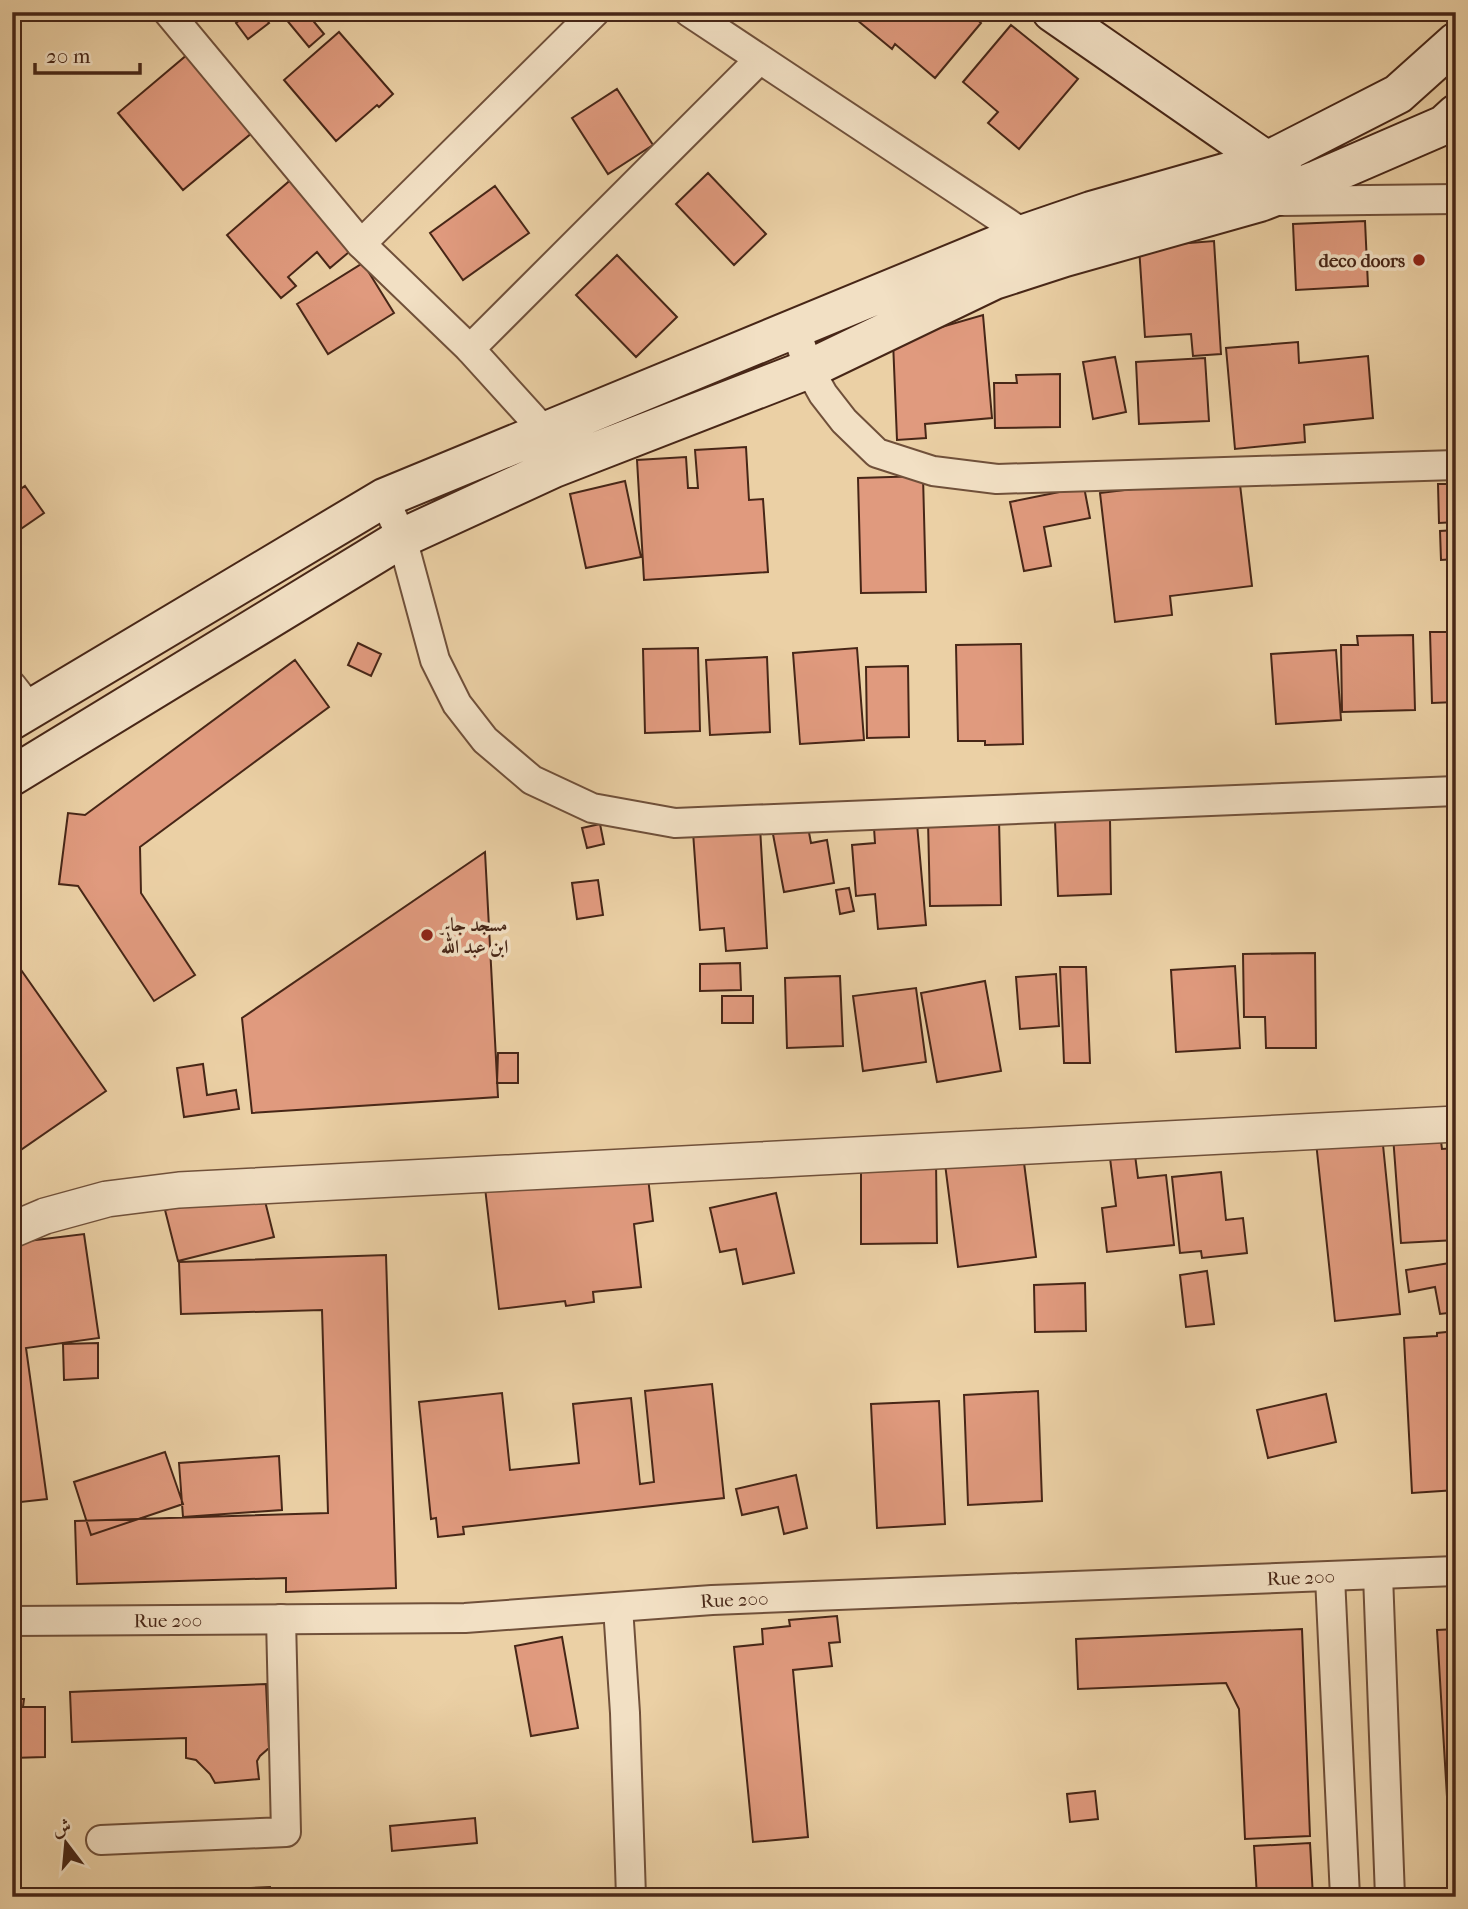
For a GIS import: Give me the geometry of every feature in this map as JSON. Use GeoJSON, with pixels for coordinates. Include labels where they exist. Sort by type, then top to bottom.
{"type":"FeatureCollection","features":[{"type":"Feature","properties":{"kind":"main road"},"geometry":{"type":"LineString","coordinates":[[1052,12],[1268,161],[1317,180]]}},
{"type":"Feature","properties":{"kind":"main road"},"geometry":{"type":"LineString","coordinates":[[18,705],[384,498],[1024,234],[1091,211],[1268,161],[1398,94],[1456,42]]}},
{"type":"Feature","properties":{"kind":"main road"},"geometry":{"type":"LineString","coordinates":[[1398,94],[1452,124]]}},
{"type":"Feature","properties":{"kind":"main road"},"geometry":{"type":"LineString","coordinates":[[12,776],[402,538],[554,468],[809,369],[994,280],[1260,202],[1452,124]]}},
{"type":"Feature","properties":{"kind":"street"},"geometry":{"type":"LineString","coordinates":[[361,244],[595,12]]}},
{"type":"Feature","properties":{"kind":"street"},"geometry":{"type":"LineString","coordinates":[[690,12],[1024,234]]}},
{"type":"Feature","properties":{"kind":"street"},"geometry":{"type":"LineString","coordinates":[[179,16],[361,244],[470,349],[546,433]]}},
{"type":"Feature","properties":{"kind":"street"},"geometry":{"type":"LineString","coordinates":[[470,349],[759,60]]}},
{"type":"Feature","properties":{"kind":"street"},"geometry":{"type":"LineString","coordinates":[[1260,202],[1456,199]]}},
{"type":"Feature","properties":{"kind":"street"},"geometry":{"type":"LineString","coordinates":[[795,328],[809,369],[823,394],[844,421],[877,453],[933,471],[997,479],[1456,465]]}},
{"type":"Feature","properties":{"kind":"street"},"geometry":{"type":"LineString","coordinates":[[384,498],[402,538],[435,660],[457,704],[485,740],[532,780],[592,808],[675,823],[1456,791]]}},
{"type":"Feature","properties":{"kind":"street"},"geometry":{"type":"LineString","coordinates":[[12,1230],[45,1216],[107,1199],[179,1190],[1456,1124]]}},
{"type":"Feature","properties":{"kind":"street","name":"Rue 200"},"geometry":{"type":"LineString","coordinates":[[12,1621],[465,1618],[712,1600],[1456,1571]]}},
{"type":"Feature","properties":{"kind":"street"},"geometry":{"type":"LineString","coordinates":[[1378,1575],[1390,1897]]}},
{"type":"Feature","properties":{"kind":"street"},"geometry":{"type":"LineString","coordinates":[[1330,1577],[1345,1897]]}},
{"type":"Feature","properties":{"kind":"street"},"geometry":{"type":"LineString","coordinates":[[618,1607],[625,1713],[631,1897]]}},
{"type":"Feature","properties":{"kind":"street"},"geometry":{"type":"LineString","coordinates":[[101,1840],[286,1832],[281,1619]]}},
{"type":"Feature","properties":{"kind":"building"},"geometry":{"type":"Polygon","coordinates":[[[250,12],[261,12],[269,23],[248,39],[236,23],[250,12]]]}},
{"type":"Feature","properties":{"kind":"building"},"geometry":{"type":"Polygon","coordinates":[[[280,12],[306,12],[324,34],[309,47],[280,12]]]}},
{"type":"Feature","properties":{"kind":"building"},"geometry":{"type":"Polygon","coordinates":[[[457,12],[473,12],[464,20],[457,12]]]}},
{"type":"Feature","properties":{"kind":"building"},"geometry":{"type":"Polygon","coordinates":[[[853,12],[969,12],[981,23],[935,78],[895,44],[892,49],[851,15],[853,12]]]}},
{"type":"Feature","properties":{"kind":"building"},"geometry":{"type":"Polygon","coordinates":[[[1011,25],[1078,79],[1019,149],[988,123],[998,112],[963,82],[1011,25]]]}},
{"type":"Feature","properties":{"kind":"building"},"geometry":{"type":"Polygon","coordinates":[[[339,32],[393,94],[336,141],[284,80],[339,32]]]}},
{"type":"Feature","properties":{"kind":"building"},"geometry":{"type":"Polygon","coordinates":[[[188,54],[253,132],[183,190],[118,113],[188,54]]]}},
{"type":"Feature","properties":{"kind":"building"},"geometry":{"type":"Polygon","coordinates":[[[617,89],[653,145],[608,174],[572,118],[617,89]]]}},
{"type":"Feature","properties":{"kind":"building"},"geometry":{"type":"Polygon","coordinates":[[[708,173],[766,234],[734,265],[676,204],[708,173]]]}},
{"type":"Feature","properties":{"kind":"building"},"geometry":{"type":"Polygon","coordinates":[[[294,177],[355,247],[330,268],[317,252],[288,277],[296,286],[281,298],[227,235],[294,177]]]}},
{"type":"Feature","properties":{"kind":"building"},"geometry":{"type":"Polygon","coordinates":[[[495,186],[529,233],[463,280],[430,233],[495,186]]]}},
{"type":"Feature","properties":{"kind":"building"},"geometry":{"type":"Polygon","coordinates":[[[1365,221],[1368,286],[1296,290],[1293,224],[1365,221]]]}},
{"type":"Feature","properties":{"kind":"building"},"geometry":{"type":"Polygon","coordinates":[[[1214,241],[1221,354],[1193,356],[1191,334],[1145,337],[1139,247],[1214,241]]]}},
{"type":"Feature","properties":{"kind":"building"},"geometry":{"type":"Polygon","coordinates":[[[617,255],[677,317],[636,357],[576,295],[617,255]]]}},
{"type":"Feature","properties":{"kind":"building"},"geometry":{"type":"Polygon","coordinates":[[[363,263],[394,313],[328,354],[297,304],[363,263]]]}},
{"type":"Feature","properties":{"kind":"building"},"geometry":{"type":"Polygon","coordinates":[[[983,315],[992,418],[925,424],[926,438],[897,440],[893,341],[983,315]]]}},
{"type":"Feature","properties":{"kind":"building"},"geometry":{"type":"Polygon","coordinates":[[[1298,342],[1299,363],[1368,356],[1373,418],[1304,425],[1305,442],[1235,449],[1226,348],[1298,342]]]}},
{"type":"Feature","properties":{"kind":"building"},"geometry":{"type":"Polygon","coordinates":[[[1115,357],[1126,412],[1093,419],[1083,362],[1115,357]]]}},
{"type":"Feature","properties":{"kind":"building"},"geometry":{"type":"Polygon","coordinates":[[[1205,358],[1209,421],[1139,424],[1136,362],[1205,358]]]}},
{"type":"Feature","properties":{"kind":"building"},"geometry":{"type":"Polygon","coordinates":[[[1060,374],[1060,427],[995,428],[994,383],[1017,383],[1016,375],[1060,374]]]}},
{"type":"Feature","properties":{"kind":"building"},"geometry":{"type":"Polygon","coordinates":[[[746,447],[749,500],[763,499],[768,572],[644,580],[637,460],[686,457],[688,488],[698,488],[695,450],[746,447]]]}},
{"type":"Feature","properties":{"kind":"building"},"geometry":{"type":"Polygon","coordinates":[[[923,476],[926,592],[861,593],[858,478],[923,476]]]}},
{"type":"Feature","properties":{"kind":"building"},"geometry":{"type":"Polygon","coordinates":[[[1239,476],[1252,586],[1170,596],[1172,615],[1115,622],[1100,493],[1239,476]]]}},
{"type":"Feature","properties":{"kind":"building"},"geometry":{"type":"Polygon","coordinates":[[[625,481],[641,557],[586,568],[570,494],[625,481]]]}},
{"type":"Feature","properties":{"kind":"building"},"geometry":{"type":"Polygon","coordinates":[[[1438,484],[1456,484],[1456,522],[1439,523],[1438,484]]]}},
{"type":"Feature","properties":{"kind":"building"},"geometry":{"type":"Polygon","coordinates":[[[25,486],[44,513],[12,535],[12,495],[25,486]]]}},
{"type":"Feature","properties":{"kind":"building"},"geometry":{"type":"Polygon","coordinates":[[[1084,487],[1090,518],[1044,527],[1051,566],[1024,571],[1010,502],[1084,487]]]}},
{"type":"Feature","properties":{"kind":"building"},"geometry":{"type":"Polygon","coordinates":[[[1456,530],[1456,559],[1441,560],[1440,531],[1456,530]]]}},
{"type":"Feature","properties":{"kind":"building"},"geometry":{"type":"Polygon","coordinates":[[[1430,632],[1456,632],[1456,702],[1432,703],[1430,632]]]}},
{"type":"Feature","properties":{"kind":"building"},"geometry":{"type":"Polygon","coordinates":[[[1413,635],[1415,710],[1342,712],[1341,645],[1358,645],[1357,636],[1413,635]]]}},
{"type":"Feature","properties":{"kind":"building"},"geometry":{"type":"Polygon","coordinates":[[[358,643],[381,654],[371,676],[348,665],[358,643]]]}},
{"type":"Feature","properties":{"kind":"building"},"geometry":{"type":"Polygon","coordinates":[[[1021,644],[1023,744],[985,745],[985,741],[958,741],[956,645],[1021,644]]]}},
{"type":"Feature","properties":{"kind":"building"},"geometry":{"type":"Polygon","coordinates":[[[698,648],[700,731],[645,733],[643,649],[698,648]]]}},
{"type":"Feature","properties":{"kind":"building"},"geometry":{"type":"Polygon","coordinates":[[[857,648],[864,740],[800,744],[793,653],[857,648]]]}},
{"type":"Feature","properties":{"kind":"building"},"geometry":{"type":"Polygon","coordinates":[[[1336,650],[1341,720],[1276,724],[1271,654],[1336,650]]]}},
{"type":"Feature","properties":{"kind":"building"},"geometry":{"type":"Polygon","coordinates":[[[767,657],[770,732],[710,735],[706,660],[767,657]]]}},
{"type":"Feature","properties":{"kind":"building"},"geometry":{"type":"Polygon","coordinates":[[[295,660],[329,707],[140,847],[141,893],[195,975],[154,1001],[78,886],[59,884],[68,813],[85,815],[295,660]]]}},
{"type":"Feature","properties":{"kind":"building"},"geometry":{"type":"Polygon","coordinates":[[[908,666],[909,737],[867,738],[866,667],[908,666]]]}},
{"type":"Feature","properties":{"kind":"building"},"geometry":{"type":"Polygon","coordinates":[[[999,819],[1001,905],[930,906],[928,821],[999,819]]]}},
{"type":"Feature","properties":{"kind":"building"},"geometry":{"type":"Polygon","coordinates":[[[1110,819],[1111,894],[1058,896],[1055,821],[1110,819]]]}},
{"type":"Feature","properties":{"kind":"building"},"geometry":{"type":"Polygon","coordinates":[[[807,822],[811,843],[827,840],[834,883],[784,892],[772,829],[807,822]]]}},
{"type":"Feature","properties":{"kind":"building"},"geometry":{"type":"Polygon","coordinates":[[[600,824],[604,844],[587,848],[582,828],[600,824]]]}},
{"type":"Feature","properties":{"kind":"building"},"geometry":{"type":"Polygon","coordinates":[[[917,824],[926,925],[878,929],[875,894],[856,896],[852,845],[875,843],[874,828],[917,824]]]}},
{"type":"Feature","properties":{"kind":"building"},"geometry":{"type":"Polygon","coordinates":[[[760,827],[767,948],[726,951],[724,928],[700,930],[693,832],[760,827]]]}},
{"type":"Feature","properties":{"kind":"building","name":"مسجد جابر ابن عبد الله"},"geometry":{"type":"Polygon","coordinates":[[[485,852],[498,1097],[252,1113],[242,1018],[485,852]]]}},
{"type":"Feature","properties":{"kind":"building"},"geometry":{"type":"Polygon","coordinates":[[[598,880],[603,915],[577,919],[572,883],[598,880]]]}},
{"type":"Feature","properties":{"kind":"building"},"geometry":{"type":"Polygon","coordinates":[[[849,888],[854,911],[840,914],[836,890],[849,888]]]}},
{"type":"Feature","properties":{"kind":"building"},"geometry":{"type":"Polygon","coordinates":[[[1315,953],[1316,1048],[1266,1048],[1265,1017],[1244,1017],[1243,954],[1315,953]]]}},
{"type":"Feature","properties":{"kind":"building"},"geometry":{"type":"Polygon","coordinates":[[[12,957],[106,1091],[12,1156],[12,957]]]}},
{"type":"Feature","properties":{"kind":"building"},"geometry":{"type":"Polygon","coordinates":[[[740,963],[741,990],[700,991],[700,964],[740,963]]]}},
{"type":"Feature","properties":{"kind":"building"},"geometry":{"type":"Polygon","coordinates":[[[1235,966],[1240,1048],[1176,1052],[1171,970],[1235,966]]]}},
{"type":"Feature","properties":{"kind":"building"},"geometry":{"type":"Polygon","coordinates":[[[1060,967],[1086,967],[1090,1063],[1064,1063],[1060,967]]]}},
{"type":"Feature","properties":{"kind":"building"},"geometry":{"type":"Polygon","coordinates":[[[1056,974],[1059,1026],[1020,1029],[1016,977],[1056,974]]]}},
{"type":"Feature","properties":{"kind":"building"},"geometry":{"type":"Polygon","coordinates":[[[840,976],[843,1046],[787,1048],[785,978],[840,976]]]}},
{"type":"Feature","properties":{"kind":"building"},"geometry":{"type":"Polygon","coordinates":[[[985,981],[1001,1071],[937,1082],[921,993],[985,981]]]}},
{"type":"Feature","properties":{"kind":"building"},"geometry":{"type":"Polygon","coordinates":[[[916,988],[926,1062],[863,1071],[853,996],[916,988]]]}},
{"type":"Feature","properties":{"kind":"building"},"geometry":{"type":"Polygon","coordinates":[[[722,996],[753,996],[753,1023],[722,1023],[722,996]]]}},
{"type":"Feature","properties":{"kind":"building"},"geometry":{"type":"Polygon","coordinates":[[[498,1053],[518,1053],[518,1083],[497,1083],[498,1053]]]}},
{"type":"Feature","properties":{"kind":"building"},"geometry":{"type":"Polygon","coordinates":[[[203,1064],[207,1095],[236,1090],[239,1109],[184,1117],[177,1068],[203,1064]]]}},
{"type":"Feature","properties":{"kind":"building"},"geometry":{"type":"Polygon","coordinates":[[[1440,1133],[1442,1149],[1456,1148],[1456,1240],[1401,1243],[1393,1136],[1440,1133]]]}},
{"type":"Feature","properties":{"kind":"building"},"geometry":{"type":"Polygon","coordinates":[[[1382,1135],[1400,1314],[1335,1321],[1316,1142],[1382,1135]]]}},
{"type":"Feature","properties":{"kind":"building"},"geometry":{"type":"Polygon","coordinates":[[[1022,1147],[1036,1257],[958,1267],[944,1156],[1022,1147]]]}},
{"type":"Feature","properties":{"kind":"building"},"geometry":{"type":"Polygon","coordinates":[[[1135,1155],[1138,1178],[1166,1175],[1174,1245],[1107,1252],[1102,1208],[1116,1206],[1110,1158],[1135,1155]]]}},
{"type":"Feature","properties":{"kind":"building"},"geometry":{"type":"Polygon","coordinates":[[[646,1160],[653,1221],[634,1224],[641,1287],[593,1292],[594,1302],[566,1306],[565,1301],[499,1309],[484,1179],[646,1160]]]}},
{"type":"Feature","properties":{"kind":"building"},"geometry":{"type":"Polygon","coordinates":[[[936,1160],[937,1243],[861,1244],[861,1161],[936,1160]]]}},
{"type":"Feature","properties":{"kind":"building"},"geometry":{"type":"Polygon","coordinates":[[[1221,1172],[1226,1220],[1243,1218],[1247,1253],[1202,1258],[1201,1251],[1180,1253],[1172,1177],[1221,1172]]]}},
{"type":"Feature","properties":{"kind":"building"},"geometry":{"type":"Polygon","coordinates":[[[261,1185],[274,1237],[178,1261],[165,1210],[261,1185]]]}},
{"type":"Feature","properties":{"kind":"building"},"geometry":{"type":"Polygon","coordinates":[[[776,1193],[794,1273],[743,1284],[736,1249],[720,1252],[710,1208],[776,1193]]]}},
{"type":"Feature","properties":{"kind":"building"},"geometry":{"type":"Polygon","coordinates":[[[84,1234],[99,1338],[26,1348],[47,1499],[12,1503],[12,1243],[84,1234]]]}},
{"type":"Feature","properties":{"kind":"building"},"geometry":{"type":"Polygon","coordinates":[[[386,1255],[396,1588],[286,1592],[286,1578],[77,1584],[75,1521],[328,1513],[322,1310],[181,1314],[179,1262],[386,1255]]]}},
{"type":"Feature","properties":{"kind":"building"},"geometry":{"type":"Polygon","coordinates":[[[1456,1262],[1456,1312],[1440,1314],[1435,1287],[1409,1292],[1406,1270],[1456,1262]]]}},
{"type":"Feature","properties":{"kind":"building"},"geometry":{"type":"Polygon","coordinates":[[[1207,1271],[1214,1324],[1186,1327],[1180,1275],[1207,1271]]]}},
{"type":"Feature","properties":{"kind":"building"},"geometry":{"type":"Polygon","coordinates":[[[1085,1283],[1086,1331],[1035,1332],[1034,1285],[1085,1283]]]}},
{"type":"Feature","properties":{"kind":"building"},"geometry":{"type":"Polygon","coordinates":[[[1456,1331],[1456,1490],[1412,1493],[1404,1338],[1437,1336],[1437,1333],[1456,1331]]]}},
{"type":"Feature","properties":{"kind":"building"},"geometry":{"type":"Polygon","coordinates":[[[98,1343],[98,1378],[64,1380],[63,1344],[98,1343]]]}},
{"type":"Feature","properties":{"kind":"building"},"geometry":{"type":"Polygon","coordinates":[[[712,1384],[724,1498],[463,1527],[464,1534],[438,1537],[436,1518],[431,1519],[419,1402],[502,1393],[510,1470],[579,1463],[573,1404],[631,1398],[640,1484],[654,1482],[645,1391],[712,1384]]]}},
{"type":"Feature","properties":{"kind":"building"},"geometry":{"type":"Polygon","coordinates":[[[1038,1391],[1042,1501],[968,1505],[964,1395],[1038,1391]]]}},
{"type":"Feature","properties":{"kind":"building"},"geometry":{"type":"Polygon","coordinates":[[[1326,1394],[1336,1442],[1268,1458],[1257,1410],[1326,1394]]]}},
{"type":"Feature","properties":{"kind":"building"},"geometry":{"type":"Polygon","coordinates":[[[939,1401],[945,1524],[877,1528],[871,1404],[939,1401]]]}},
{"type":"Feature","properties":{"kind":"building"},"geometry":{"type":"Polygon","coordinates":[[[165,1452],[183,1504],[91,1535],[74,1482],[165,1452]]]}},
{"type":"Feature","properties":{"kind":"building"},"geometry":{"type":"Polygon","coordinates":[[[279,1456],[282,1510],[183,1517],[179,1463],[279,1456]]]}},
{"type":"Feature","properties":{"kind":"building"},"geometry":{"type":"Polygon","coordinates":[[[796,1475],[807,1528],[784,1534],[778,1507],[742,1515],[736,1489],[796,1475]]]}},
{"type":"Feature","properties":{"kind":"building"},"geometry":{"type":"Polygon","coordinates":[[[837,1616],[840,1642],[829,1643],[832,1666],[793,1670],[808,1837],[753,1842],[734,1647],[763,1644],[762,1629],[790,1626],[789,1620],[837,1616]]]}},
{"type":"Feature","properties":{"kind":"building"},"geometry":{"type":"Polygon","coordinates":[[[1302,1629],[1310,1836],[1245,1839],[1239,1709],[1226,1683],[1078,1689],[1076,1639],[1302,1629]]]}},
{"type":"Feature","properties":{"kind":"building"},"geometry":{"type":"Polygon","coordinates":[[[1456,1629],[1456,1897],[1453,1897],[1437,1630],[1456,1629]]]}},
{"type":"Feature","properties":{"kind":"building"},"geometry":{"type":"Polygon","coordinates":[[[562,1637],[578,1728],[531,1736],[515,1646],[562,1637]]]}},
{"type":"Feature","properties":{"kind":"building"},"geometry":{"type":"Polygon","coordinates":[[[266,1684],[269,1748],[257,1761],[259,1779],[215,1783],[196,1760],[186,1758],[186,1738],[72,1742],[70,1692],[266,1684]]]}},
{"type":"Feature","properties":{"kind":"building"},"geometry":{"type":"Polygon","coordinates":[[[12,1699],[24,1699],[23,1707],[45,1707],[45,1757],[12,1758],[12,1699]]]}},
{"type":"Feature","properties":{"kind":"building"},"geometry":{"type":"Polygon","coordinates":[[[1095,1791],[1098,1819],[1070,1822],[1067,1794],[1095,1791]]]}},
{"type":"Feature","properties":{"kind":"building"},"geometry":{"type":"Polygon","coordinates":[[[475,1818],[477,1843],[392,1851],[390,1826],[475,1818]]]}},
{"type":"Feature","properties":{"kind":"building"},"geometry":{"type":"Polygon","coordinates":[[[1310,1843],[1313,1897],[1257,1897],[1254,1846],[1310,1843]]]}},
{"type":"Feature","properties":{"kind":"building"},"geometry":{"type":"Polygon","coordinates":[[[270,1887],[271,1897],[84,1897],[84,1896],[270,1887]]]}},
{"type":"Feature","properties":{"kind":"place","name":"deco doors"},"geometry":{"type":"Point","coordinates":[1419,260]}},
{"type":"Feature","properties":{"kind":"place","name":"مسجد جابر ابن عبد الله"},"geometry":{"type":"Point","coordinates":[427,935]}}]}
